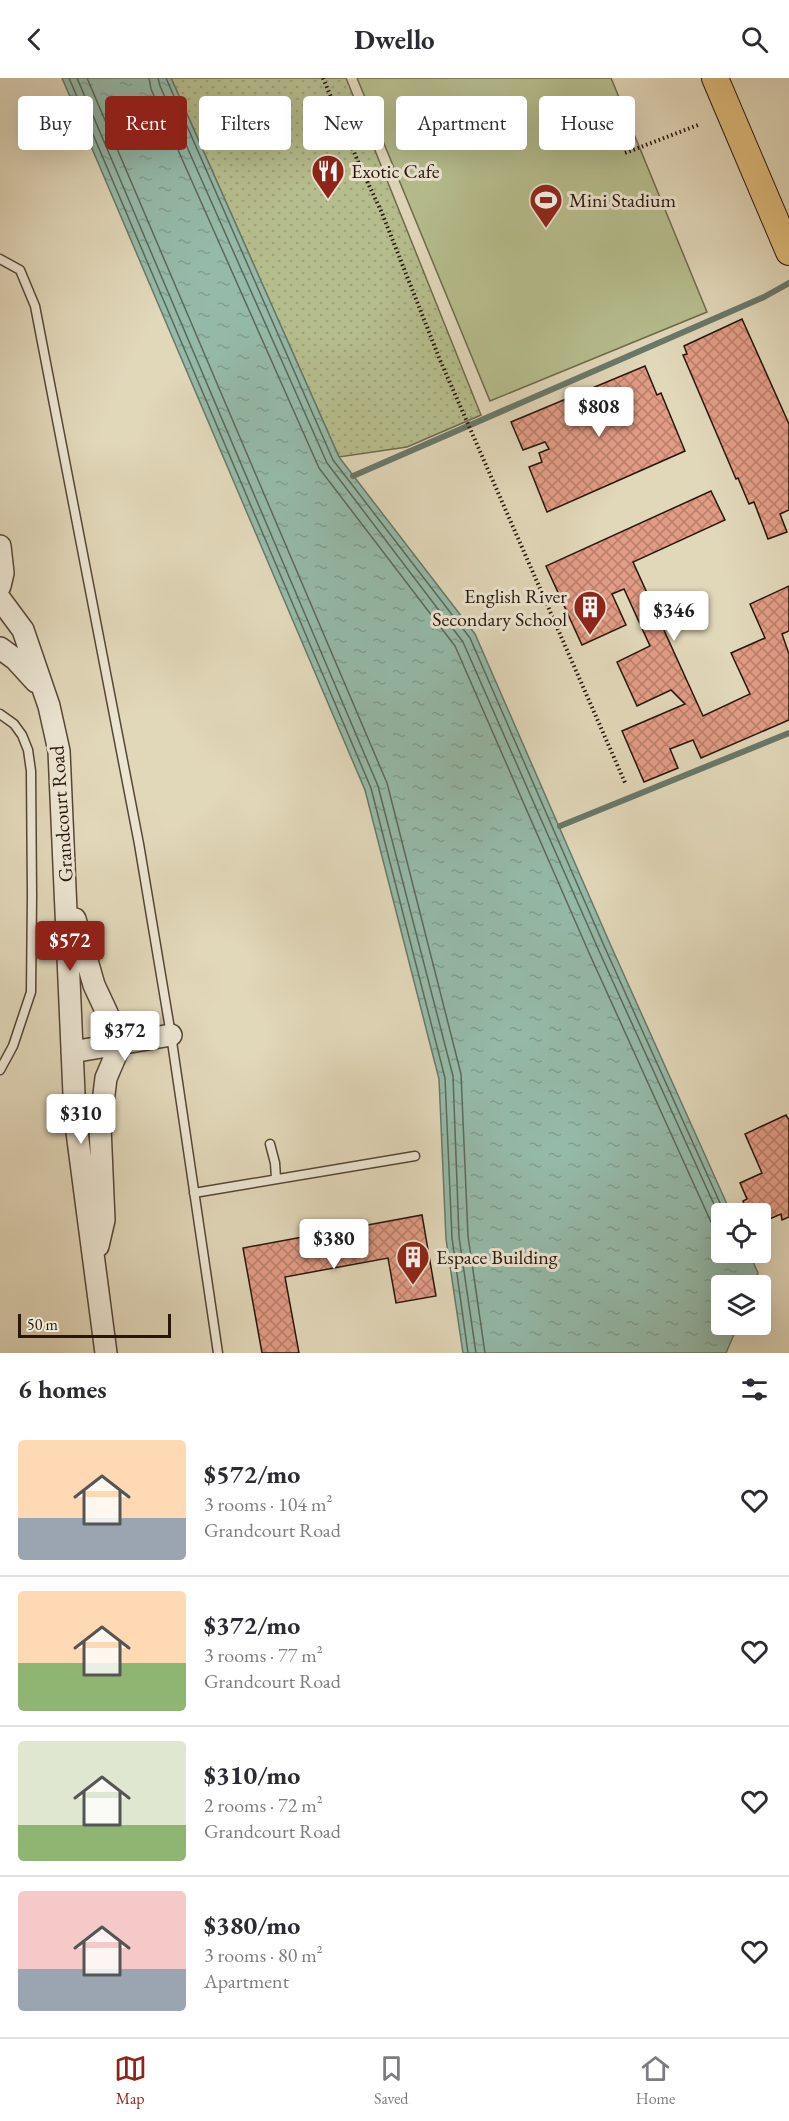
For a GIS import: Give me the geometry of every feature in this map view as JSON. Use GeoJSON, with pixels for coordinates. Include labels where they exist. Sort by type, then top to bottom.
{"type":"FeatureCollection","features":[{"type":"Feature","properties":{"kind":"main road"},"geometry":{"type":"LineString","coordinates":[[715,78],[789,252]]}},
{"type":"Feature","properties":{"kind":"street"},"geometry":{"type":"LineString","coordinates":[[0,546],[3,573],[0,586]]}},
{"type":"Feature","properties":{"kind":"street"},"geometry":{"type":"LineString","coordinates":[[0,599],[23,630],[49,706]]}},
{"type":"Feature","properties":{"kind":"street"},"geometry":{"type":"LineString","coordinates":[[0,608],[0,614]]}},
{"type":"Feature","properties":{"kind":"street"},"geometry":{"type":"LineString","coordinates":[[0,648],[29,673],[41,689],[49,706]]}},
{"type":"Feature","properties":{"kind":"street","name":"Grandcourt Road"},"geometry":{"type":"LineString","coordinates":[[49,706],[59,751],[75,1117],[106,1353]]}},
{"type":"Feature","properties":{"kind":"street"},"geometry":{"type":"LineString","coordinates":[[66,884],[94,985],[122,1043]]}},
{"type":"Feature","properties":{"kind":"street"},"geometry":{"type":"LineString","coordinates":[[72,1052],[171,1035]]}},
{"type":"Feature","properties":{"kind":"street"},"geometry":{"type":"LineString","coordinates":[[95,1262],[104,1220],[100,1127],[106,1078],[122,1043]]}},
{"type":"Feature","properties":{"kind":"lane"},"geometry":{"type":"LineString","coordinates":[[0,259],[20,270],[35,306],[139,844],[171,1035],[218,1353]]}},
{"type":"Feature","properties":{"kind":"lane"},"geometry":{"type":"LineString","coordinates":[[0,714],[14,724],[22,735],[28,750],[31,771],[32,896],[31,992],[13,1046],[0,1070]]}},
{"type":"Feature","properties":{"kind":"lane"},"geometry":{"type":"LineString","coordinates":[[270,1144],[276,1178]]}},
{"type":"Feature","properties":{"kind":"lane"},"geometry":{"type":"LineString","coordinates":[[194,1192],[415,1156]]}},
{"type":"Feature","properties":{"kind":"path"},"geometry":{"type":"LineString","coordinates":[[323,78],[382,213],[464,413],[626,785]]}},
{"type":"Feature","properties":{"kind":"path"},"geometry":{"type":"LineString","coordinates":[[625,153],[698,124]]}},
{"type":"Feature","properties":{"kind":"shaded area"},"geometry":{"type":"Polygon","coordinates":[[[171,78],[346,78],[353,96],[303,96],[303,150],[375,150],[481,415],[407,447],[339,457],[203,150],[291,150],[291,96],[199,96],[199,141],[187,114],[187,96],[179,96],[171,78]]]}},
{"type":"Feature","properties":{"kind":"shaded area","name":"Mini Stadium"},"geometry":{"type":"Polygon","coordinates":[[[357,78],[611,78],[618,96],[539,96],[539,150],[635,150],[635,136],[707,312],[490,401],[384,144],[384,96],[364,96],[357,78]]]}},
{"type":"Feature","properties":{"kind":"water"},"geometry":{"type":"Polygon","coordinates":[[[62,78],[171,78],[179,96],[105,96],[105,150],[187,150],[187,114],[199,141],[199,150],[203,150],[339,457],[475,634],[727,1203],[711,1203],[711,1263],[754,1263],[758,1273],[757,1275],[711,1275],[711,1335],[734,1335],[726,1353],[463,1353],[446,1239],[439,1079],[365,790],[93,150],[93,96],[70,96],[62,78]]]}},
{"type":"Feature","properties":{"kind":"building"},"geometry":{"type":"Polygon","coordinates":[[[742,319],[789,424],[789,510],[780,514],[787,532],[768,539],[754,502],[749,504],[738,478],[736,479],[683,355],[687,354],[684,346],[742,319]]]}},
{"type":"Feature","properties":{"kind":"building"},"geometry":{"type":"Polygon","coordinates":[[[645,366],[657,395],[661,393],[685,451],[547,512],[529,467],[542,462],[539,453],[549,449],[545,442],[523,450],[511,422],[645,366]]]}},
{"type":"Feature","properties":{"kind":"building","name":"English River Secondary School"},"geometry":{"type":"Polygon","coordinates":[[[711,491],[725,520],[633,562],[703,716],[750,694],[731,653],[765,638],[750,604],[789,586],[789,631],[782,634],[789,654],[789,720],[701,758],[693,740],[670,749],[678,768],[644,782],[622,731],[685,704],[671,690],[637,706],[617,662],[650,646],[624,589],[612,594],[626,625],[582,645],[546,566],[711,491]]]}},
{"type":"Feature","properties":{"kind":"building"},"geometry":{"type":"Polygon","coordinates":[[[786,1115],[789,1120],[789,1217],[782,1220],[781,1214],[771,1218],[771,1203],[744,1203],[743,1201],[747,1199],[740,1183],[762,1173],[745,1134],[786,1115]]]}},
{"type":"Feature","properties":{"kind":"building","name":"Espace Building"},"geometry":{"type":"Polygon","coordinates":[[[422,1215],[436,1296],[396,1303],[388,1258],[285,1277],[299,1353],[262,1353],[243,1248],[422,1215]]]}},
{"type":"Feature","properties":{"kind":"waterway"},"geometry":{"type":"LineString","coordinates":[[353,476],[764,297],[789,283]]}},
{"type":"Feature","properties":{"kind":"waterway"},"geometry":{"type":"LineString","coordinates":[[560,826],[789,733]]}},
{"type":"Feature","properties":{"kind":"place","name":"Exotic Cafe"},"geometry":{"type":"Point","coordinates":[328,200]}},
{"type":"Feature","properties":{"kind":"place","name":"Mini Stadium"},"geometry":{"type":"Point","coordinates":[546,229]}},
{"type":"Feature","properties":{"kind":"place","name":"English River Secondary School"},"geometry":{"type":"Point","coordinates":[590,636]}},
{"type":"Feature","properties":{"kind":"place","name":"Espace Building"},"geometry":{"type":"Point","coordinates":[413,1286]}}]}
